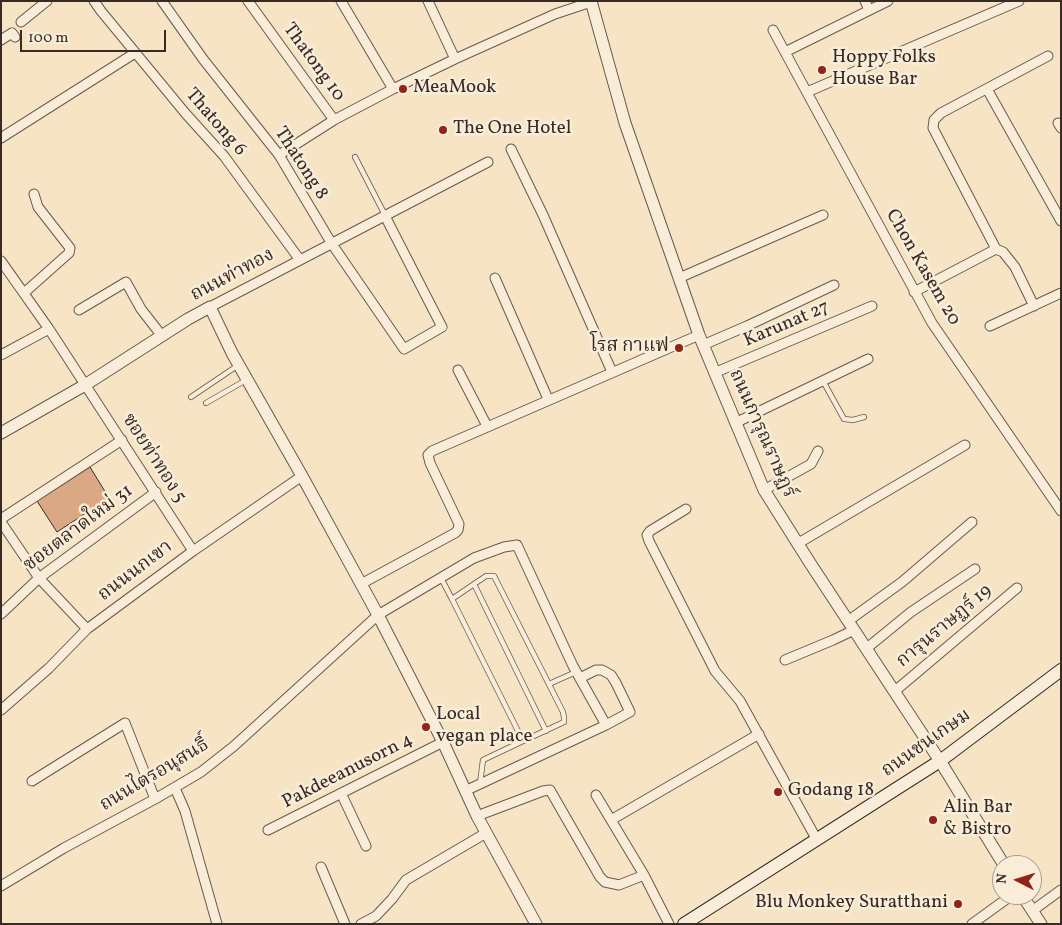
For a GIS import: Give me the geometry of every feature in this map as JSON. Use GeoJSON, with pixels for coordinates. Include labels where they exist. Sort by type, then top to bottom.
{"type":"FeatureCollection","features":[{"type":"Feature","properties":{"kind":"main road","name":"ถนนชนเกษม"},"geometry":{"type":"LineString","coordinates":[[684,924],[940,761],[1061,670]]}},
{"type":"Feature","properties":{"kind":"street"},"geometry":{"type":"LineString","coordinates":[[21,22],[47,1]]}},
{"type":"Feature","properties":{"kind":"street","name":"Thatong 6"},"geometry":{"type":"LineString","coordinates":[[94,1],[101,12],[186,114],[224,156],[300,260]]}},
{"type":"Feature","properties":{"kind":"street","name":"Thatong 8"},"geometry":{"type":"LineString","coordinates":[[162,1],[203,59],[278,155],[332,244],[404,349],[442,327],[385,216]]}},
{"type":"Feature","properties":{"kind":"street","name":"Thatong 10"},"geometry":{"type":"LineString","coordinates":[[248,1],[334,120]]}},
{"type":"Feature","properties":{"kind":"street"},"geometry":{"type":"LineString","coordinates":[[341,1],[393,89]]}},
{"type":"Feature","properties":{"kind":"street"},"geometry":{"type":"LineString","coordinates":[[428,1],[455,59]]}},
{"type":"Feature","properties":{"kind":"street"},"geometry":{"type":"LineString","coordinates":[[865,1],[869,10]]}},
{"type":"Feature","properties":{"kind":"street"},"geometry":{"type":"LineString","coordinates":[[784,52],[888,1]]}},
{"type":"Feature","properties":{"kind":"street"},"geometry":{"type":"LineString","coordinates":[[807,92],[1019,1]]}},
{"type":"Feature","properties":{"kind":"street"},"geometry":{"type":"LineString","coordinates":[[278,155],[334,120],[393,89],[554,14],[591,2]]}},
{"type":"Feature","properties":{"kind":"street","name":"ถนนการุณราษฏร์"},"geometry":{"type":"LineString","coordinates":[[591,2],[625,123],[679,278],[714,373],[764,490],[940,761],[998,855]]}},
{"type":"Feature","properties":{"kind":"street","name":"Chon Kasem 20"},"geometry":{"type":"LineString","coordinates":[[773,30],[932,323],[1061,511]]}},
{"type":"Feature","properties":{"kind":"street"},"geometry":{"type":"LineString","coordinates":[[1,40],[12,33],[15,37]]}},
{"type":"Feature","properties":{"kind":"street"},"geometry":{"type":"LineString","coordinates":[[1,138],[135,53]]}},
{"type":"Feature","properties":{"kind":"street"},"geometry":{"type":"LineString","coordinates":[[1034,306],[1015,267],[1003,252],[996,249],[933,128],[934,120],[941,113],[1048,56]]}},
{"type":"Feature","properties":{"kind":"street"},"geometry":{"type":"LineString","coordinates":[[987,89],[1061,221]]}},
{"type":"Feature","properties":{"kind":"street"},"geometry":{"type":"LineString","coordinates":[[511,149],[543,215],[612,372]]}},
{"type":"Feature","properties":{"kind":"street","name":"ถนนท่าทอง"},"geometry":{"type":"LineString","coordinates":[[1,433],[85,385],[210,307],[488,162]]}},
{"type":"Feature","properties":{"kind":"street"},"geometry":{"type":"LineString","coordinates":[[24,293],[69,253],[70,248],[38,207],[34,194]]}},
{"type":"Feature","properties":{"kind":"street"},"geometry":{"type":"LineString","coordinates":[[679,278],[823,215]]}},
{"type":"Feature","properties":{"kind":"street"},"geometry":{"type":"LineString","coordinates":[[914,292],[996,249]]}},
{"type":"Feature","properties":{"kind":"street","name":"ซอยท่าทอง 5"},"geometry":{"type":"LineString","coordinates":[[1,261],[5,273],[24,293],[49,329],[193,551]]}},
{"type":"Feature","properties":{"kind":"street"},"geometry":{"type":"LineString","coordinates":[[495,278],[548,399]]}},
{"type":"Feature","properties":{"kind":"street"},"geometry":{"type":"LineString","coordinates":[[79,310],[126,282],[141,309],[162,336]]}},
{"type":"Feature","properties":{"kind":"street"},"geometry":{"type":"LineString","coordinates":[[361,584],[458,530],[459,524],[430,463],[428,455],[432,451],[612,372],[701,340],[834,285]]}},
{"type":"Feature","properties":{"kind":"street"},"geometry":{"type":"LineString","coordinates":[[990,326],[1061,293]]}},
{"type":"Feature","properties":{"kind":"street","name":"Karunat 27"},"geometry":{"type":"LineString","coordinates":[[714,373],[872,306]]}},
{"type":"Feature","properties":{"kind":"street"},"geometry":{"type":"LineString","coordinates":[[210,307],[247,380],[378,615],[443,742],[477,816],[536,924]]}},
{"type":"Feature","properties":{"kind":"street"},"geometry":{"type":"LineString","coordinates":[[1,356],[49,329]]}},
{"type":"Feature","properties":{"kind":"street"},"geometry":{"type":"LineString","coordinates":[[735,423],[868,359]]}},
{"type":"Feature","properties":{"kind":"street"},"geometry":{"type":"LineString","coordinates":[[458,370],[487,426]]}},
{"type":"Feature","properties":{"kind":"street"},"geometry":{"type":"LineString","coordinates":[[87,629],[39,578],[1,520],[122,440]]}},
{"type":"Feature","properties":{"kind":"street"},"geometry":{"type":"LineString","coordinates":[[798,544],[966,445]]}},
{"type":"Feature","properties":{"kind":"street"},"geometry":{"type":"LineString","coordinates":[[764,490],[811,464],[818,450]]}},
{"type":"Feature","properties":{"kind":"street","name":"ถนนนกเขา"},"geometry":{"type":"LineString","coordinates":[[1,710],[49,668],[87,629],[193,551],[302,476]]}},
{"type":"Feature","properties":{"kind":"street","name":"ซอยตลาดใหม่ 31"},"geometry":{"type":"LineString","coordinates":[[1,614],[39,578],[156,492]]}},
{"type":"Feature","properties":{"kind":"street"},"geometry":{"type":"LineString","coordinates":[[686,509],[650,531],[647,534],[649,541],[714,671],[740,701],[817,840]]}},
{"type":"Feature","properties":{"kind":"street"},"geometry":{"type":"LineString","coordinates":[[785,660],[833,640],[972,522]]}},
{"type":"Feature","properties":{"kind":"street","name":"ถนนไตรอนุสนธิ์"},"geometry":{"type":"LineString","coordinates":[[1,886],[64,848],[201,772],[234,746],[378,615],[474,558],[504,547],[516,545],[578,675]]}},
{"type":"Feature","properties":{"kind":"street"},"geometry":{"type":"LineString","coordinates":[[867,648],[911,612],[975,569]]}},
{"type":"Feature","properties":{"kind":"street","name":"การุนราษฏร์ 19"},"geometry":{"type":"LineString","coordinates":[[895,691],[1017,588]]}},
{"type":"Feature","properties":{"kind":"street"},"geometry":{"type":"LineString","coordinates":[[465,792],[606,725],[630,712],[611,675],[602,670],[596,670],[578,675],[606,725]]}},
{"type":"Feature","properties":{"kind":"street"},"geometry":{"type":"LineString","coordinates":[[32,781],[125,723],[155,799]]}},
{"type":"Feature","properties":{"kind":"street"},"geometry":{"type":"LineString","coordinates":[[611,820],[759,734]]}},
{"type":"Feature","properties":{"kind":"street","name":"Pakdeeanusorn 4"},"geometry":{"type":"LineString","coordinates":[[268,830],[443,742]]}},
{"type":"Feature","properties":{"kind":"street"},"geometry":{"type":"LineString","coordinates":[[175,788],[185,811],[217,924]]}},
{"type":"Feature","properties":{"kind":"street"},"geometry":{"type":"LineString","coordinates":[[477,816],[550,790],[600,877],[605,882],[619,886],[644,875]]}},
{"type":"Feature","properties":{"kind":"street"},"geometry":{"type":"LineString","coordinates":[[341,793],[366,846]]}},
{"type":"Feature","properties":{"kind":"street"},"geometry":{"type":"LineString","coordinates":[[596,795],[644,875],[669,924]]}},
{"type":"Feature","properties":{"kind":"street"},"geometry":{"type":"LineString","coordinates":[[361,924],[376,916],[406,880],[486,833]]}},
{"type":"Feature","properties":{"kind":"street"},"geometry":{"type":"LineString","coordinates":[[321,868],[345,924]]}},
{"type":"Feature","properties":{"kind":"street"},"geometry":{"type":"LineString","coordinates":[[1032,911],[1061,890]]}},
{"type":"Feature","properties":{"kind":"street"},"geometry":{"type":"LineString","coordinates":[[972,924],[998,905]]}},
{"type":"Feature","properties":{"kind":"street"},"geometry":{"type":"LineString","coordinates":[[1028,905],[1041,924]]}},
{"type":"Feature","properties":{"kind":"lane"},"geometry":{"type":"LineString","coordinates":[[355,156],[385,216]]}},
{"type":"Feature","properties":{"kind":"lane"},"geometry":{"type":"LineString","coordinates":[[191,397],[239,365]]}},
{"type":"Feature","properties":{"kind":"lane"},"geometry":{"type":"LineString","coordinates":[[206,403],[247,380]]}},
{"type":"Feature","properties":{"kind":"lane"},"geometry":{"type":"LineString","coordinates":[[823,381],[844,419],[853,420],[864,417]]}},
{"type":"Feature","properties":{"kind":"lane"},"geometry":{"type":"LineString","coordinates":[[452,599],[486,576],[494,576],[549,684],[562,712],[564,722],[483,760],[480,785]]}},
{"type":"Feature","properties":{"kind":"lane"},"geometry":{"type":"LineString","coordinates":[[442,578],[523,741]]}},
{"type":"Feature","properties":{"kind":"lane"},"geometry":{"type":"LineString","coordinates":[[474,584],[546,731]]}},
{"type":"Feature","properties":{"kind":"lane"},"geometry":{"type":"LineString","coordinates":[[549,684],[578,675]]}},
{"type":"Feature","properties":{"kind":"building"},"geometry":{"type":"Polygon","coordinates":[[[90,467],[109,498],[57,532],[37,501],[90,467]]]}},
{"type":"Feature","properties":{"kind":"place","name":"Hoppy Folks House Bar"},"geometry":{"type":"Point","coordinates":[822,70]}},
{"type":"Feature","properties":{"kind":"place","name":"MeaMook"},"geometry":{"type":"Point","coordinates":[403,89]}},
{"type":"Feature","properties":{"kind":"place","name":"The One Hotel"},"geometry":{"type":"Point","coordinates":[443,130]}},
{"type":"Feature","properties":{"kind":"place","name":"โรส กาแฟ"},"geometry":{"type":"Point","coordinates":[679,348]}},
{"type":"Feature","properties":{"kind":"place","name":"Local vegan place"},"geometry":{"type":"Point","coordinates":[426,727]}},
{"type":"Feature","properties":{"kind":"place","name":"Godang 18"},"geometry":{"type":"Point","coordinates":[778,792]}},
{"type":"Feature","properties":{"kind":"place","name":"Alin Bar & Bistro"},"geometry":{"type":"Point","coordinates":[933,820]}},
{"type":"Feature","properties":{"kind":"place","name":"Blu Monkey Suratthani"},"geometry":{"type":"Point","coordinates":[958,904]}}]}
